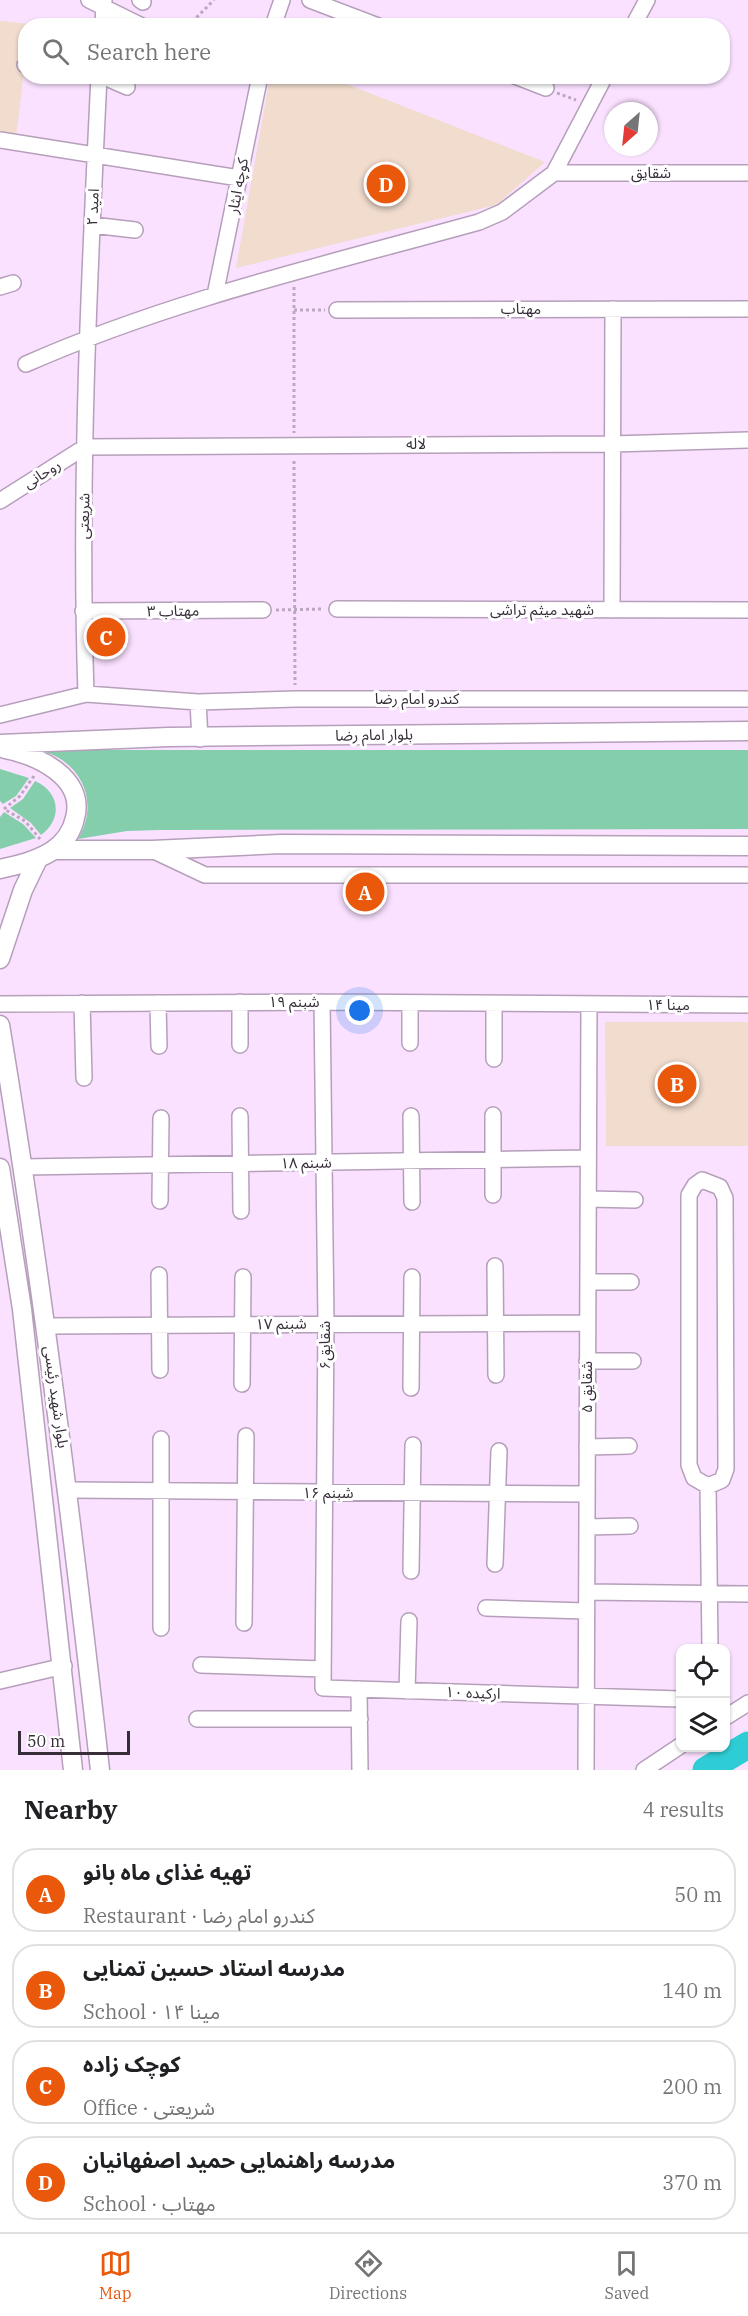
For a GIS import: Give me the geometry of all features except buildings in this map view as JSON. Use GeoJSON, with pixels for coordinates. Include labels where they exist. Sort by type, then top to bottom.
{"type":"FeatureCollection","features":[{"type":"Feature","properties":{"kind":"main road","name":"بلوار امام رضا"},"geometry":{"type":"LineString","coordinates":[[0,746],[92,739],[748,731]]}},
{"type":"Feature","properties":{"kind":"main road"},"geometry":{"type":"LineString","coordinates":[[0,746],[47,764],[65,780],[75,794],[77,812],[69,833],[42,845],[0,869]]}},
{"type":"Feature","properties":{"kind":"main road"},"geometry":{"type":"LineString","coordinates":[[42,845],[152,850],[281,844],[748,846]]}},
{"type":"Feature","properties":{"kind":"main road"},"geometry":{"type":"LineString","coordinates":[[0,957],[23,890],[42,845]]}},
{"type":"Feature","properties":{"kind":"main road","name":"بلوار شهید رئیسی"},"geometry":{"type":"LineString","coordinates":[[0,1025],[47,1326],[69,1490],[100,1770]]}},
{"type":"Feature","properties":{"kind":"main road","name":"بلوار شهید رئیسی"},"geometry":{"type":"LineString","coordinates":[[0,1168],[22,1309],[64,1666],[73,1770]]}},
{"type":"Feature","properties":{"kind":"street"},"geometry":{"type":"LineString","coordinates":[[89,0],[104,4],[128,18]]}},
{"type":"Feature","properties":{"kind":"street"},"geometry":{"type":"LineString","coordinates":[[276,18],[282,0]]}},
{"type":"Feature","properties":{"kind":"street"},"geometry":{"type":"LineString","coordinates":[[310,0],[357,18]]}},
{"type":"Feature","properties":{"kind":"street"},"geometry":{"type":"LineString","coordinates":[[637,18],[647,0]]}},
{"type":"Feature","properties":{"kind":"street","name":"امید ۲"},"geometry":{"type":"LineString","coordinates":[[86,337],[99,84]]}},
{"type":"Feature","properties":{"kind":"street"},"geometry":{"type":"LineString","coordinates":[[120,84],[127,87]]}},
{"type":"Feature","properties":{"kind":"street","name":"کوچه ایثار"},"geometry":{"type":"LineString","coordinates":[[215,296],[255,84]]}},
{"type":"Feature","properties":{"kind":"street"},"geometry":{"type":"LineString","coordinates":[[536,84],[546,88]]}},
{"type":"Feature","properties":{"kind":"street"},"geometry":{"type":"LineString","coordinates":[[26,364],[86,337],[215,296],[479,222],[502,212],[554,173],[601,84]]}},
{"type":"Feature","properties":{"kind":"street"},"geometry":{"type":"LineString","coordinates":[[0,140],[239,178]]}},
{"type":"Feature","properties":{"kind":"street","name":"شقایق"},"geometry":{"type":"LineString","coordinates":[[554,173],[748,173]]}},
{"type":"Feature","properties":{"kind":"street"},"geometry":{"type":"LineString","coordinates":[[92,225],[135,230]]}},
{"type":"Feature","properties":{"kind":"street"},"geometry":{"type":"LineString","coordinates":[[612,610],[613,309]]}},
{"type":"Feature","properties":{"kind":"street","name":"مهتاب"},"geometry":{"type":"LineString","coordinates":[[338,310],[748,309]]}},
{"type":"Feature","properties":{"kind":"street","name":"شریعتی"},"geometry":{"type":"LineString","coordinates":[[86,337],[83,611],[86,694]]}},
{"type":"Feature","properties":{"kind":"street","name":"لاله"},"geometry":{"type":"LineString","coordinates":[[85,447],[294,444],[612,444],[748,440]]}},
{"type":"Feature","properties":{"kind":"street","name":"روحانی"},"geometry":{"type":"LineString","coordinates":[[0,501],[85,447]]}},
{"type":"Feature","properties":{"kind":"street","name":"شهید میثم تراشی"},"geometry":{"type":"LineString","coordinates":[[337,609],[748,610]]}},
{"type":"Feature","properties":{"kind":"street","name":"مهتاب ۳"},"geometry":{"type":"LineString","coordinates":[[83,611],[263,610]]}},
{"type":"Feature","properties":{"kind":"street","name":"کندرو امام رضا"},"geometry":{"type":"LineString","coordinates":[[0,715],[86,694],[198,702],[295,699],[748,699]]}},
{"type":"Feature","properties":{"kind":"street"},"geometry":{"type":"LineString","coordinates":[[198,702],[200,739]]}},
{"type":"Feature","properties":{"kind":"street"},"geometry":{"type":"LineString","coordinates":[[152,850],[205,875],[748,876]]}},
{"type":"Feature","properties":{"kind":"street"},"geometry":{"type":"LineString","coordinates":[[240,1002],[240,1045]]}},
{"type":"Feature","properties":{"kind":"street","name":"شبنم ۱۹"},"geometry":{"type":"LineString","coordinates":[[0,1004],[322,1002],[589,1005]]}},
{"type":"Feature","properties":{"kind":"street","name":"شقایق۶"},"geometry":{"type":"LineString","coordinates":[[322,1002],[322,1163],[326,1323],[323,1688]]}},
{"type":"Feature","properties":{"kind":"street"},"geometry":{"type":"LineString","coordinates":[[82,1003],[84,1078]]}},
{"type":"Feature","properties":{"kind":"street"},"geometry":{"type":"LineString","coordinates":[[158,1003],[159,1046]]}},
{"type":"Feature","properties":{"kind":"street"},"geometry":{"type":"LineString","coordinates":[[410,1003],[410,1043]]}},
{"type":"Feature","properties":{"kind":"street"},"geometry":{"type":"LineString","coordinates":[[494,1004],[494,1059]]}},
{"type":"Feature","properties":{"kind":"street","name":"مینا ۱۴"},"geometry":{"type":"LineString","coordinates":[[589,1005],[748,1005]]}},
{"type":"Feature","properties":{"kind":"street","name":"شقایق ۵"},"geometry":{"type":"LineString","coordinates":[[586,1770],[589,1005]]}},
{"type":"Feature","properties":{"kind":"street"},"geometry":{"type":"LineString","coordinates":[[493,1115],[494,1195]]}},
{"type":"Feature","properties":{"kind":"street"},"geometry":{"type":"LineString","coordinates":[[240,1116],[241,1211]]}},
{"type":"Feature","properties":{"kind":"street"},"geometry":{"type":"LineString","coordinates":[[411,1116],[412,1202]]}},
{"type":"Feature","properties":{"kind":"street"},"geometry":{"type":"LineString","coordinates":[[160,1201],[161,1118]]}},
{"type":"Feature","properties":{"kind":"street","name":"شبنم ۱۸"},"geometry":{"type":"LineString","coordinates":[[23,1167],[588,1158]]}},
{"type":"Feature","properties":{"kind":"street"},"geometry":{"type":"LineString","coordinates":[[702,1180],[720,1187],[725,1198],[726,1469],[722,1480],[716,1485],[708,1486],[694,1478],[689,1465],[689,1195],[695,1185],[702,1180]]}},
{"type":"Feature","properties":{"kind":"street"},"geometry":{"type":"LineString","coordinates":[[588,1199],[636,1200]]}},
{"type":"Feature","properties":{"kind":"street"},"geometry":{"type":"LineString","coordinates":[[495,1266],[496,1375]]}},
{"type":"Feature","properties":{"kind":"street"},"geometry":{"type":"LineString","coordinates":[[159,1275],[160,1370]]}},
{"type":"Feature","properties":{"kind":"street"},"geometry":{"type":"LineString","coordinates":[[242,1384],[243,1277]]}},
{"type":"Feature","properties":{"kind":"street"},"geometry":{"type":"LineString","coordinates":[[411,1388],[412,1277]]}},
{"type":"Feature","properties":{"kind":"street"},"geometry":{"type":"LineString","coordinates":[[588,1282],[631,1282]]}},
{"type":"Feature","properties":{"kind":"street","name":"شبنم ۱۷"},"geometry":{"type":"LineString","coordinates":[[47,1326],[587,1323]]}},
{"type":"Feature","properties":{"kind":"street"},"geometry":{"type":"LineString","coordinates":[[587,1361],[633,1361]]}},
{"type":"Feature","properties":{"kind":"street"},"geometry":{"type":"LineString","coordinates":[[244,1623],[246,1436]]}},
{"type":"Feature","properties":{"kind":"street"},"geometry":{"type":"LineString","coordinates":[[161,1438],[159,1491],[161,1628]]}},
{"type":"Feature","properties":{"kind":"street"},"geometry":{"type":"LineString","coordinates":[[411,1571],[413,1445]]}},
{"type":"Feature","properties":{"kind":"street"},"geometry":{"type":"LineString","coordinates":[[587,1447],[629,1446]]}},
{"type":"Feature","properties":{"kind":"street"},"geometry":{"type":"LineString","coordinates":[[495,1564],[499,1451]]}},
{"type":"Feature","properties":{"kind":"street"},"geometry":{"type":"LineString","coordinates":[[708,1486],[710,1644]]}},
{"type":"Feature","properties":{"kind":"street","name":"شبنم ۱۶"},"geometry":{"type":"LineString","coordinates":[[69,1490],[587,1494]]}},
{"type":"Feature","properties":{"kind":"street"},"geometry":{"type":"LineString","coordinates":[[587,1527],[630,1526]]}},
{"type":"Feature","properties":{"kind":"street"},"geometry":{"type":"LineString","coordinates":[[587,1592],[748,1594]]}},
{"type":"Feature","properties":{"kind":"street"},"geometry":{"type":"LineString","coordinates":[[486,1608],[586,1611]]}},
{"type":"Feature","properties":{"kind":"street"},"geometry":{"type":"LineString","coordinates":[[407,1691],[409,1621]]}},
{"type":"Feature","properties":{"kind":"street"},"geometry":{"type":"LineString","coordinates":[[201,1665],[323,1669]]}},
{"type":"Feature","properties":{"kind":"street"},"geometry":{"type":"LineString","coordinates":[[0,1681],[64,1666]]}},
{"type":"Feature","properties":{"kind":"street","name":"ارکیده ۱۰"},"geometry":{"type":"LineString","coordinates":[[323,1688],[676,1699]]}},
{"type":"Feature","properties":{"kind":"street"},"geometry":{"type":"LineString","coordinates":[[359,1689],[360,1770]]}},
{"type":"Feature","properties":{"kind":"street"},"geometry":{"type":"LineString","coordinates":[[730,1714],[748,1702]]}},
{"type":"Feature","properties":{"kind":"street"},"geometry":{"type":"LineString","coordinates":[[197,1719],[360,1719]]}},
{"type":"Feature","properties":{"kind":"street"},"geometry":{"type":"LineString","coordinates":[[644,1770],[676,1749]]}},
{"type":"Feature","properties":{"kind":"path"},"geometry":{"type":"LineString","coordinates":[[196,18],[213,0]]}},
{"type":"Feature","properties":{"kind":"path"},"geometry":{"type":"LineString","coordinates":[[546,88],[589,105]]}},
{"type":"Feature","properties":{"kind":"path"},"geometry":{"type":"LineString","coordinates":[[294,273],[295,699]]}},
{"type":"Feature","properties":{"kind":"path"},"geometry":{"type":"LineString","coordinates":[[294,310],[338,310]]}},
{"type":"Feature","properties":{"kind":"path"},"geometry":{"type":"LineString","coordinates":[[295,610],[337,609]]}},
{"type":"Feature","properties":{"kind":"path"},"geometry":{"type":"LineString","coordinates":[[27,773],[41,779]]}},
{"type":"Feature","properties":{"kind":"path"},"geometry":{"type":"LineString","coordinates":[[34,776],[20,796],[2,809],[25,821],[42,845]]}},
{"type":"Feature","properties":{"kind":"shaded area"},"geometry":{"type":"Polygon","coordinates":[[[0,21],[18,23],[18,84],[22,84],[16,137],[0,135],[0,21]]]}},
{"type":"Feature","properties":{"kind":"shaded area"},"geometry":{"type":"Polygon","coordinates":[[[269,84],[347,84],[545,162],[496,205],[236,268],[269,84]]]}},
{"type":"Feature","properties":{"kind":"shaded area"},"geometry":{"type":"Polygon","coordinates":[[[605,1022],[748,1022],[748,1146],[606,1146],[605,1022]]]}},
{"type":"Feature","properties":{"kind":"green space"},"geometry":{"type":"Polygon","coordinates":[[[38,750],[748,750],[748,829],[159,830],[127,831],[78,839],[85,825],[87,810],[87,797],[82,784],[65,762],[38,750]]]}},
{"type":"Feature","properties":{"kind":"green space"},"geometry":{"type":"Polygon","coordinates":[[[0,769],[29,778],[16,796],[3,804],[0,801],[0,769]]]}},
{"type":"Feature","properties":{"kind":"green space"},"geometry":{"type":"Polygon","coordinates":[[[35,781],[50,792],[56,806],[53,821],[41,835],[31,823],[10,808],[23,799],[35,781]]]}},
{"type":"Feature","properties":{"kind":"green space"},"geometry":{"type":"Polygon","coordinates":[[[4,812],[23,824],[36,838],[0,849],[0,817],[4,812]]]}},
{"type":"Feature","properties":{"kind":"waterway"},"geometry":{"type":"LineString","coordinates":[[706,1770],[748,1745]]}},
{"type":"Feature","properties":{"kind":"place","name":"مدرسه راهنمایی حمید اصفهانیان"},"geometry":{"type":"Point","coordinates":[386,184]}},
{"type":"Feature","properties":{"kind":"place","name":"کوچک زاده"},"geometry":{"type":"Point","coordinates":[106,637]}},
{"type":"Feature","properties":{"kind":"place","name":"تهیه غذای ماه بانو"},"geometry":{"type":"Point","coordinates":[365,892]}},
{"type":"Feature","properties":{"kind":"place","name":"مدرسه استاد حسین تمنایی"},"geometry":{"type":"Point","coordinates":[677,1084]}}]}
